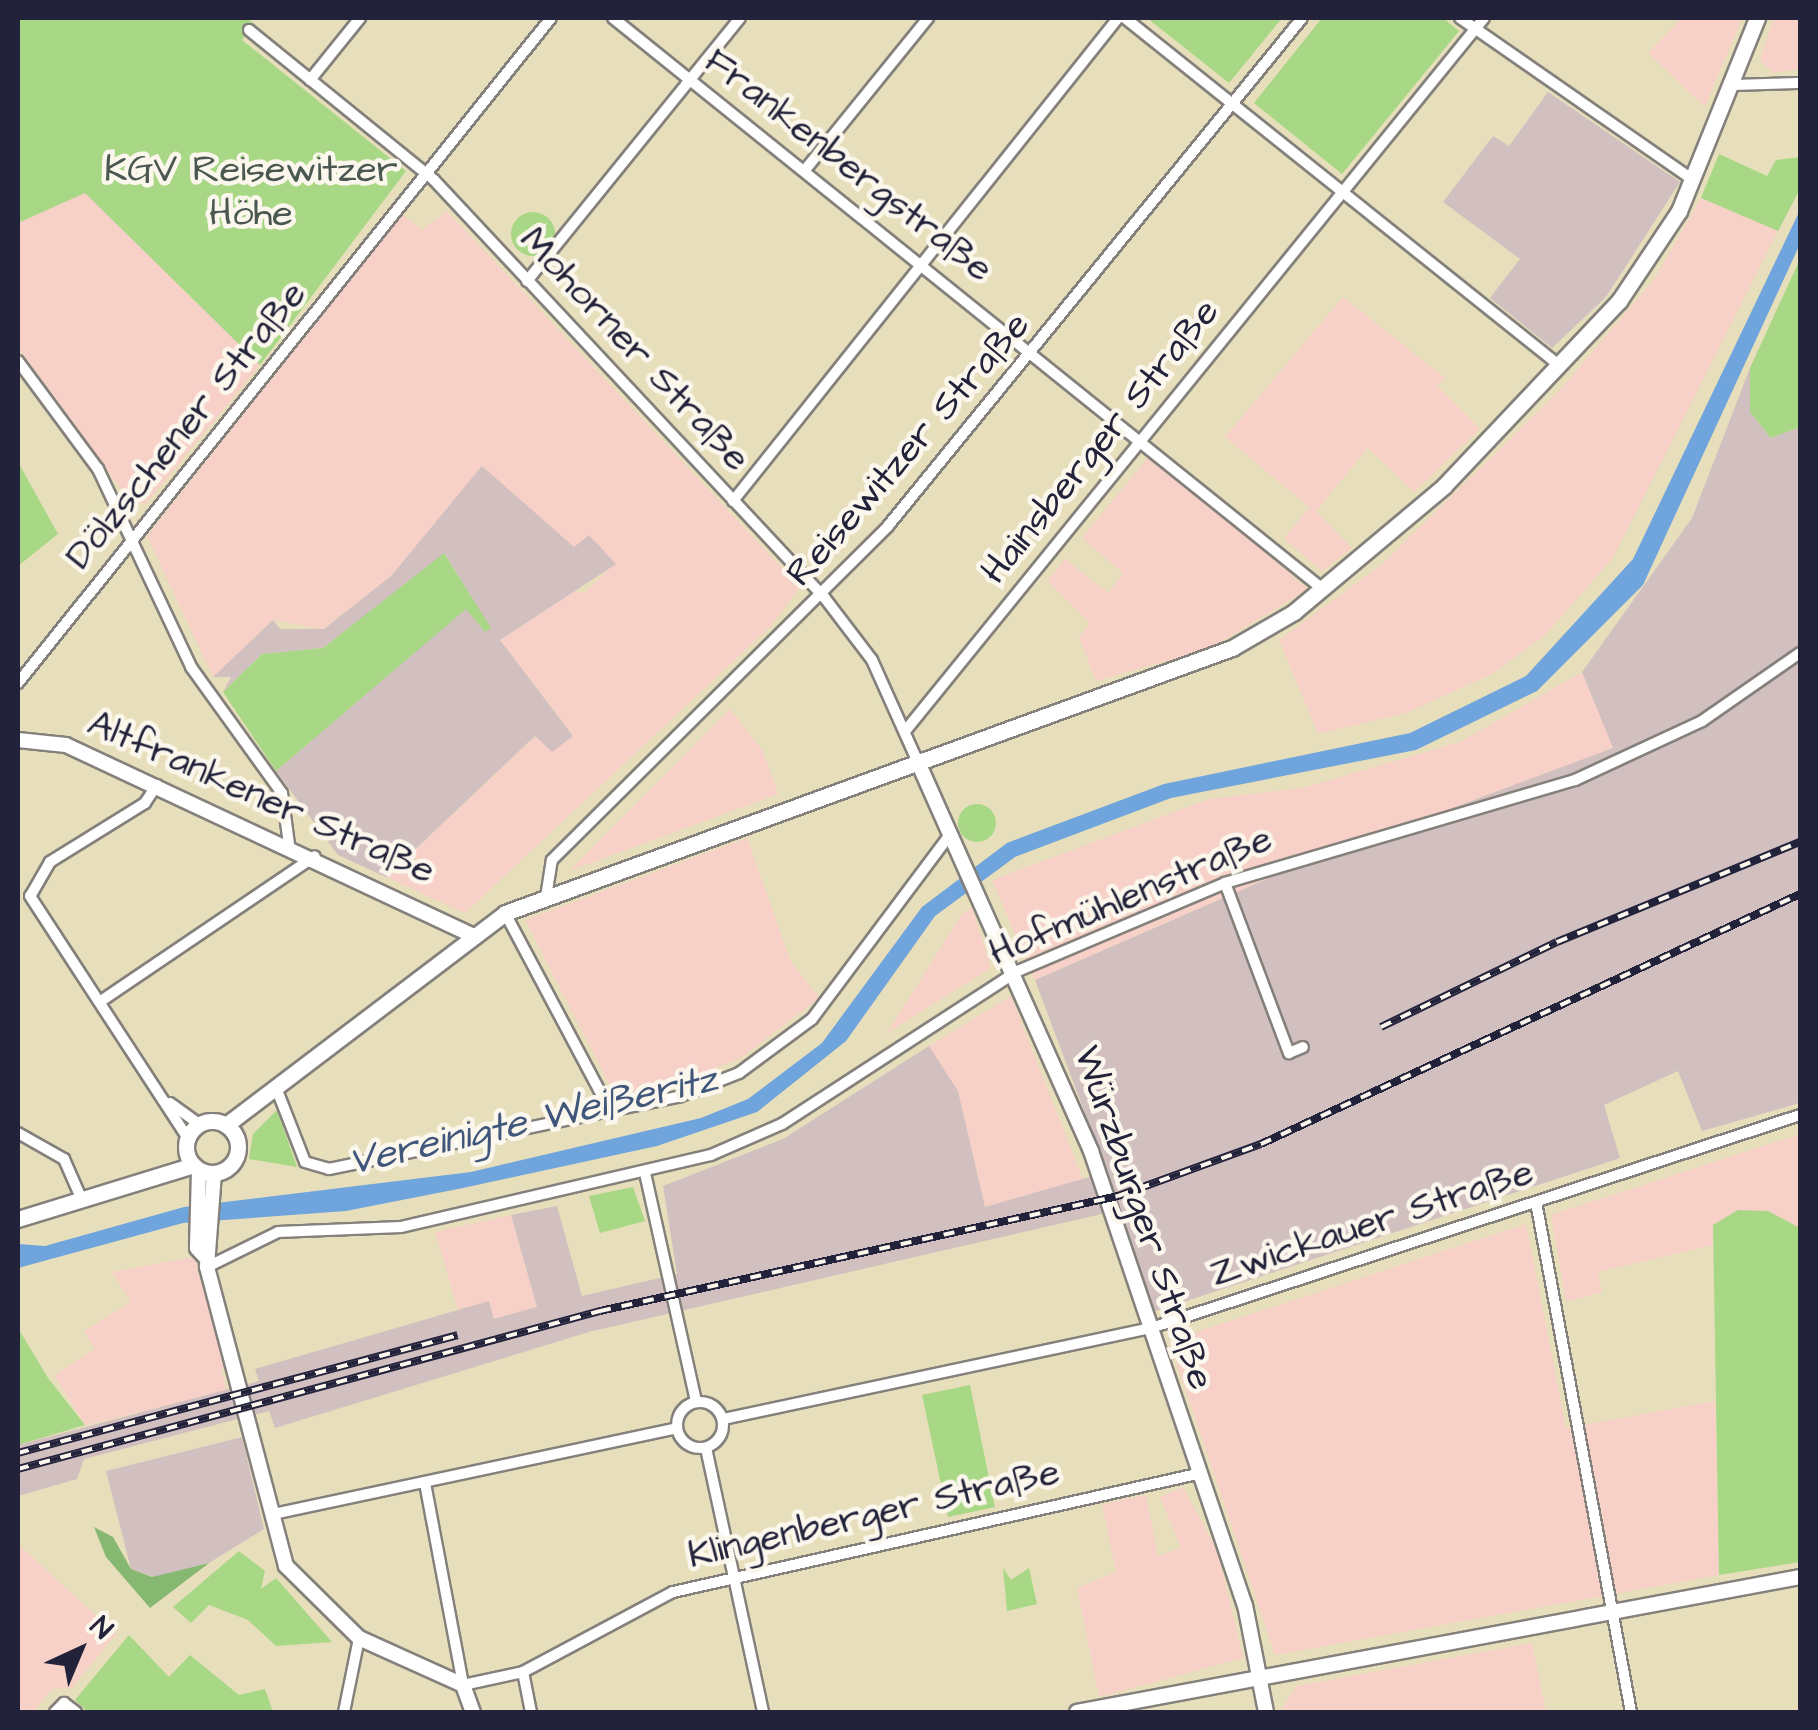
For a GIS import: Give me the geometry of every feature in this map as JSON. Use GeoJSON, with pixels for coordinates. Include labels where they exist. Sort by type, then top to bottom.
{"type":"FeatureCollection","features":[{"type":"Feature","properties":{"kind":"main road"},"geometry":{"type":"LineString","coordinates":[[231,1131],[258,1106],[280,1096],[471,935],[505,912],[1232,648],[1324,590],[1561,367],[1640,272],[1693,180],[1757,18]]}},
{"type":"Feature","properties":{"kind":"main road"},"geometry":{"type":"LineString","coordinates":[[198,1166],[199,1124],[231,1131]]}},
{"type":"Feature","properties":{"kind":"main road"},"geometry":{"type":"LineString","coordinates":[[18,1219],[156,1176],[233,1162],[231,1131]]}},
{"type":"Feature","properties":{"kind":"street"},"geometry":{"type":"LineString","coordinates":[[310,80],[360,18]]}},
{"type":"Feature","properties":{"kind":"street","name":"Dölzschener Straße"},"geometry":{"type":"LineString","coordinates":[[18,683],[551,18]]}},
{"type":"Feature","properties":{"kind":"street","name":"Frankenbergstraße"},"geometry":{"type":"LineString","coordinates":[[613,18],[1324,590]]}},
{"type":"Feature","properties":{"kind":"street"},"geometry":{"type":"LineString","coordinates":[[527,281],[740,18]]}},
{"type":"Feature","properties":{"kind":"street"},"geometry":{"type":"LineString","coordinates":[[804,170],[928,18]]}},
{"type":"Feature","properties":{"kind":"street"},"geometry":{"type":"LineString","coordinates":[[733,500],[1122,18],[1561,367]]}},
{"type":"Feature","properties":{"kind":"street","name":"Reisewitzer Straße"},"geometry":{"type":"LineString","coordinates":[[546,897],[552,860],[824,597],[1034,353],[1302,18]]}},
{"type":"Feature","properties":{"kind":"street"},"geometry":{"type":"LineString","coordinates":[[1460,18],[1693,180]]}},
{"type":"Feature","properties":{"kind":"street","name":"Hainsberger Straße"},"geometry":{"type":"LineString","coordinates":[[906,730],[1484,18]]}},
{"type":"Feature","properties":{"kind":"street","name":"Mohorner Straße"},"geometry":{"type":"LineString","coordinates":[[249,30],[426,173],[824,597],[872,660],[917,760]]}},
{"type":"Feature","properties":{"kind":"street"},"geometry":{"type":"LineString","coordinates":[[1731,85],[1800,83]]}},
{"type":"Feature","properties":{"kind":"street"},"geometry":{"type":"LineString","coordinates":[[18,361],[92,460],[134,540],[191,667],[289,806],[289,844]]}},
{"type":"Feature","properties":{"kind":"street","name":"Hofmühlenstraße"},"geometry":{"type":"LineString","coordinates":[[207,1262],[278,1232],[401,1227],[646,1174],[782,1124],[1018,971],[1225,883],[1532,795],[1684,730],[1800,653]]}},
{"type":"Feature","properties":{"kind":"street","name":"Altfrankener Straße"},"geometry":{"type":"LineString","coordinates":[[18,740],[52,740],[315,856],[471,935]]}},
{"type":"Feature","properties":{"kind":"street","name":"Würzburger Straße"},"geometry":{"type":"LineString","coordinates":[[917,760],[1018,971],[1091,1151],[1261,1677],[1266,1712]]}},
{"type":"Feature","properties":{"kind":"street"},"geometry":{"type":"LineString","coordinates":[[157,786],[30,888],[170,1102],[198,1166],[207,1262],[290,1572],[358,1638],[463,1686]]}},
{"type":"Feature","properties":{"kind":"street"},"geometry":{"type":"LineString","coordinates":[[280,1096],[305,1162],[364,1164],[678,1098],[784,1044],[951,833]]}},
{"type":"Feature","properties":{"kind":"street"},"geometry":{"type":"LineString","coordinates":[[101,1000],[315,856]]}},
{"type":"Feature","properties":{"kind":"street"},"geometry":{"type":"LineString","coordinates":[[1225,883],[1289,1053],[1303,1047]]}},
{"type":"Feature","properties":{"kind":"street"},"geometry":{"type":"LineString","coordinates":[[505,912],[611,1112]]}},
{"type":"Feature","properties":{"kind":"street"},"geometry":{"type":"LineString","coordinates":[[170,1102],[199,1124]]}},
{"type":"Feature","properties":{"kind":"street","name":"Zwickauer Straße"},"geometry":{"type":"LineString","coordinates":[[723,1419],[1148,1330],[1800,1115]]}},
{"type":"Feature","properties":{"kind":"street"},"geometry":{"type":"LineString","coordinates":[[18,1133],[64,1159],[82,1200]]}},
{"type":"Feature","properties":{"kind":"street"},"geometry":{"type":"LineString","coordinates":[[646,1174],[696,1402],[723,1419],[720,1438],[706,1448],[687,1444],[677,1428]]}},
{"type":"Feature","properties":{"kind":"street"},"geometry":{"type":"LineString","coordinates":[[1536,1202],[1631,1712]]}},
{"type":"Feature","properties":{"kind":"street"},"geometry":{"type":"LineString","coordinates":[[274,1514],[677,1428],[696,1402]]}},
{"type":"Feature","properties":{"kind":"street"},"geometry":{"type":"LineString","coordinates":[[706,1448],[763,1712]]}},
{"type":"Feature","properties":{"kind":"street","name":"Klingenberger Straße"},"geometry":{"type":"LineString","coordinates":[[463,1686],[523,1672],[673,1592],[1197,1474]]}},
{"type":"Feature","properties":{"kind":"street"},"geometry":{"type":"LineString","coordinates":[[425,1482],[463,1686],[473,1712]]}},
{"type":"Feature","properties":{"kind":"street"},"geometry":{"type":"LineString","coordinates":[[1077,1712],[1800,1577]]}},
{"type":"Feature","properties":{"kind":"street"},"geometry":{"type":"LineString","coordinates":[[344,1712],[344,1680],[358,1638]]}},
{"type":"Feature","properties":{"kind":"street"},"geometry":{"type":"LineString","coordinates":[[523,1672],[531,1712]]}},
{"type":"Feature","properties":{"kind":"street"},"geometry":{"type":"LineString","coordinates":[[55,1712],[64,1703],[76,1712]]}},
{"type":"Feature","properties":{"kind":"shaded area"},"geometry":{"type":"Polygon","coordinates":[[[1682,18],[1742,18],[1705,107],[1648,53],[1682,18]]]}},
{"type":"Feature","properties":{"kind":"shaded area"},"geometry":{"type":"Polygon","coordinates":[[[1774,18],[1800,18],[1800,69],[1773,73],[1760,60],[1774,18]]]}},
{"type":"Feature","properties":{"kind":"shaded area"},"geometry":{"type":"Polygon","coordinates":[[[1548,92],[1680,182],[1606,297],[1552,348],[1490,298],[1520,259],[1443,202],[1493,136],[1509,146],[1548,92]]]}},
{"type":"Feature","properties":{"kind":"shaded area"},"geometry":{"type":"Polygon","coordinates":[[[85,192],[260,365],[146,504],[130,502],[18,347],[18,223],[85,192]]]}},
{"type":"Feature","properties":{"kind":"shaded area"},"geometry":{"type":"Polygon","coordinates":[[[1701,198],[1778,231],[1613,558],[1545,635],[1492,674],[1406,713],[1318,734],[1279,640],[1381,565],[1560,390],[1655,278],[1701,198]]]}},
{"type":"Feature","properties":{"kind":"shaded area"},"geometry":{"type":"Polygon","coordinates":[[[447,211],[800,587],[771,626],[465,913],[386,877],[536,736],[573,735],[500,640],[566,588],[584,593],[615,563],[574,548],[482,467],[391,576],[323,629],[273,620],[213,677],[147,536],[402,214],[422,230],[447,211]]]}},
{"type":"Feature","properties":{"kind":"shaded area"},"geometry":{"type":"Polygon","coordinates":[[[1343,297],[1445,378],[1437,386],[1480,429],[1414,492],[1368,448],[1316,511],[1352,548],[1322,571],[1284,539],[1309,507],[1225,437],[1343,297]]]}},
{"type":"Feature","properties":{"kind":"shaded area"},"geometry":{"type":"Polygon","coordinates":[[[1750,368],[1750,412],[1771,438],[1800,427],[1800,1103],[1702,1131],[1678,1071],[1604,1105],[1620,1158],[1153,1312],[1119,1210],[589,1332],[275,1428],[269,1411],[84,1459],[77,1479],[18,1496],[18,1445],[259,1381],[255,1369],[489,1301],[494,1319],[537,1307],[511,1215],[557,1206],[582,1296],[677,1274],[663,1186],[783,1139],[929,1046],[958,1091],[985,1207],[1107,1172],[1035,980],[1292,868],[1613,748],[1582,672],[1692,518],[1750,368]]]}},
{"type":"Feature","properties":{"kind":"shaded area"},"geometry":{"type":"Polygon","coordinates":[[[1150,455],[1308,589],[1211,648],[1096,681],[1079,637],[1090,623],[1047,581],[1065,559],[1108,593],[1123,573],[1082,538],[1150,455]]]}},
{"type":"Feature","properties":{"kind":"shaded area"},"geometry":{"type":"Polygon","coordinates":[[[482,466],[574,547],[589,535],[616,564],[500,640],[573,736],[552,752],[535,736],[386,877],[338,855],[276,771],[466,608],[490,628],[445,554],[323,648],[262,654],[223,692],[231,677],[213,677],[273,620],[280,629],[324,629],[391,576],[482,466]]]}},
{"type":"Feature","properties":{"kind":"shaded area"},"geometry":{"type":"Polygon","coordinates":[[[1582,672],[1613,748],[1292,868],[1035,980],[992,880],[1209,799],[1302,788],[1460,742],[1582,672]]]}},
{"type":"Feature","properties":{"kind":"shaded area"},"geometry":{"type":"Polygon","coordinates":[[[730,709],[763,751],[778,794],[569,871],[730,709]]]}},
{"type":"Feature","properties":{"kind":"shaded area"},"geometry":{"type":"Polygon","coordinates":[[[747,838],[791,962],[819,998],[741,1058],[620,1105],[525,920],[747,838]]]}},
{"type":"Feature","properties":{"kind":"shaded area"},"geometry":{"type":"Polygon","coordinates":[[[972,907],[991,968],[887,1033],[962,914],[972,907]]]}},
{"type":"Feature","properties":{"kind":"shaded area"},"geometry":{"type":"Polygon","coordinates":[[[1011,996],[1083,1180],[985,1207],[958,1091],[929,1046],[1011,996]]]}},
{"type":"Feature","properties":{"kind":"shaded area"},"geometry":{"type":"Polygon","coordinates":[[[1800,1134],[1800,1228],[1713,1226],[1713,1245],[1598,1272],[1602,1292],[1566,1302],[1551,1215],[1800,1134]]]}},
{"type":"Feature","properties":{"kind":"shaded area"},"geometry":{"type":"Polygon","coordinates":[[[511,1215],[537,1307],[494,1319],[489,1301],[458,1310],[435,1232],[511,1215]]]}},
{"type":"Feature","properties":{"kind":"shaded area"},"geometry":{"type":"Polygon","coordinates":[[[1526,1224],[1566,1428],[1715,1401],[1719,1575],[1275,1655],[1169,1341],[1526,1224]]]}},
{"type":"Feature","properties":{"kind":"shaded area"},"geometry":{"type":"Polygon","coordinates":[[[194,1257],[229,1366],[221,1370],[227,1391],[85,1425],[54,1375],[95,1349],[84,1331],[131,1302],[112,1272],[194,1257]]]}},
{"type":"Feature","properties":{"kind":"shaded area"},"geometry":{"type":"Polygon","coordinates":[[[242,1437],[264,1529],[209,1563],[153,1577],[131,1569],[106,1471],[242,1437]]]}},
{"type":"Feature","properties":{"kind":"shaded area"},"geometry":{"type":"Polygon","coordinates":[[[1183,1487],[1218,1552],[1243,1658],[1099,1697],[1077,1588],[1116,1572],[1102,1504],[1146,1495],[1158,1556],[1181,1548],[1160,1497],[1183,1487]]]}},
{"type":"Feature","properties":{"kind":"shaded area"},"geometry":{"type":"Polygon","coordinates":[[[18,1544],[116,1634],[72,1688],[52,1689],[33,1712],[18,1712],[18,1544]]]}},
{"type":"Feature","properties":{"kind":"shaded area"},"geometry":{"type":"Polygon","coordinates":[[[1532,1643],[1546,1712],[1280,1712],[1296,1686],[1532,1643]]]}},
{"type":"Feature","properties":{"kind":"green space","name":"KGV Reisewitzer Höhe"},"geometry":{"type":"Polygon","coordinates":[[[18,18],[247,18],[254,24],[242,40],[406,171],[260,365],[85,193],[18,223],[18,18]]]}},
{"type":"Feature","properties":{"kind":"green space"},"geometry":{"type":"Polygon","coordinates":[[[1147,18],[1282,18],[1229,83],[1147,18]]]}},
{"type":"Feature","properties":{"kind":"green space"},"geometry":{"type":"Polygon","coordinates":[[[1322,18],[1443,18],[1459,31],[1342,174],[1254,103],[1322,18]]]}},
{"type":"Feature","properties":{"kind":"green space"},"geometry":{"type":"Polygon","coordinates":[[[1719,154],[1767,176],[1776,160],[1800,157],[1800,189],[1778,231],[1701,198],[1719,154]]]}},
{"type":"Feature","properties":{"kind":"green space"},"geometry":{"type":"Polygon","coordinates":[[[533,212],[548,219],[555,234],[548,249],[533,256],[518,249],[511,234],[518,219],[533,212]]]}},
{"type":"Feature","properties":{"kind":"green space"},"geometry":{"type":"Polygon","coordinates":[[[1800,259],[1800,427],[1771,438],[1750,412],[1750,368],[1800,259]]]}},
{"type":"Feature","properties":{"kind":"green space"},"geometry":{"type":"Polygon","coordinates":[[[18,462],[58,534],[18,566],[18,462]]]}},
{"type":"Feature","properties":{"kind":"green space"},"geometry":{"type":"Polygon","coordinates":[[[444,553],[491,628],[485,632],[466,609],[276,771],[223,692],[262,654],[323,648],[444,553]]]}},
{"type":"Feature","properties":{"kind":"green space"},"geometry":{"type":"Polygon","coordinates":[[[977,804],[990,810],[996,823],[990,836],[977,842],[964,836],[958,823],[964,810],[977,804]]]}},
{"type":"Feature","properties":{"kind":"green space"},"geometry":{"type":"Polygon","coordinates":[[[277,1110],[297,1167],[249,1159],[253,1134],[277,1110]]]}},
{"type":"Feature","properties":{"kind":"green space"},"geometry":{"type":"Polygon","coordinates":[[[633,1187],[645,1221],[600,1233],[589,1196],[633,1187]]]}},
{"type":"Feature","properties":{"kind":"green space"},"geometry":{"type":"Polygon","coordinates":[[[1738,1210],[1768,1211],[1800,1228],[1800,1562],[1719,1575],[1713,1225],[1738,1210]]]}},
{"type":"Feature","properties":{"kind":"green space"},"geometry":{"type":"Polygon","coordinates":[[[18,1328],[48,1378],[85,1425],[18,1445],[18,1328]]]}},
{"type":"Feature","properties":{"kind":"green space"},"geometry":{"type":"Polygon","coordinates":[[[970,1385],[995,1507],[948,1517],[922,1395],[970,1385]]]}},
{"type":"Feature","properties":{"kind":"green space"},"geometry":{"type":"Polygon","coordinates":[[[94,1527],[113,1537],[131,1569],[152,1577],[209,1563],[150,1608],[106,1557],[94,1527]]]}},
{"type":"Feature","properties":{"kind":"green space"},"geometry":{"type":"Polygon","coordinates":[[[239,1551],[265,1571],[261,1589],[276,1578],[332,1642],[276,1646],[248,1620],[209,1605],[191,1623],[173,1607],[239,1551]]]}},
{"type":"Feature","properties":{"kind":"green space"},"geometry":{"type":"Polygon","coordinates":[[[1003,1568],[1011,1580],[1029,1568],[1037,1604],[1007,1611],[1003,1568]]]}},
{"type":"Feature","properties":{"kind":"green space"},"geometry":{"type":"Polygon","coordinates":[[[129,1635],[169,1677],[190,1655],[239,1695],[265,1689],[273,1712],[88,1712],[75,1700],[129,1635]]]}},
{"type":"Feature","properties":{"kind":"water"},"geometry":{"type":"Polygon","coordinates":[[[1800,210],[1800,244],[1643,585],[1537,691],[1416,750],[1171,798],[1015,857],[935,916],[846,1041],[757,1112],[657,1146],[463,1188],[346,1211],[183,1223],[18,1268],[18,1244],[45,1246],[184,1207],[471,1172],[701,1118],[748,1099],[822,1043],[922,907],[1007,843],[1164,784],[1410,733],[1526,676],[1633,559],[1800,210]]]}},
{"type":"Feature","properties":{"kind":"railway"},"geometry":{"type":"LineString","coordinates":[[1381,1027],[1557,942],[1800,842]]}},
{"type":"Feature","properties":{"kind":"railway"},"geometry":{"type":"LineString","coordinates":[[18,1469],[600,1311],[1118,1196],[1261,1144],[1800,894]]}},
{"type":"Feature","properties":{"kind":"railway"},"geometry":{"type":"LineString","coordinates":[[18,1453],[457,1335]]}},
{"type":"Feature","properties":{"kind":"water label","name":"Vereinigte Weißeritz"},"geometry":{"type":"Point","coordinates":[533,1121]}}]}
